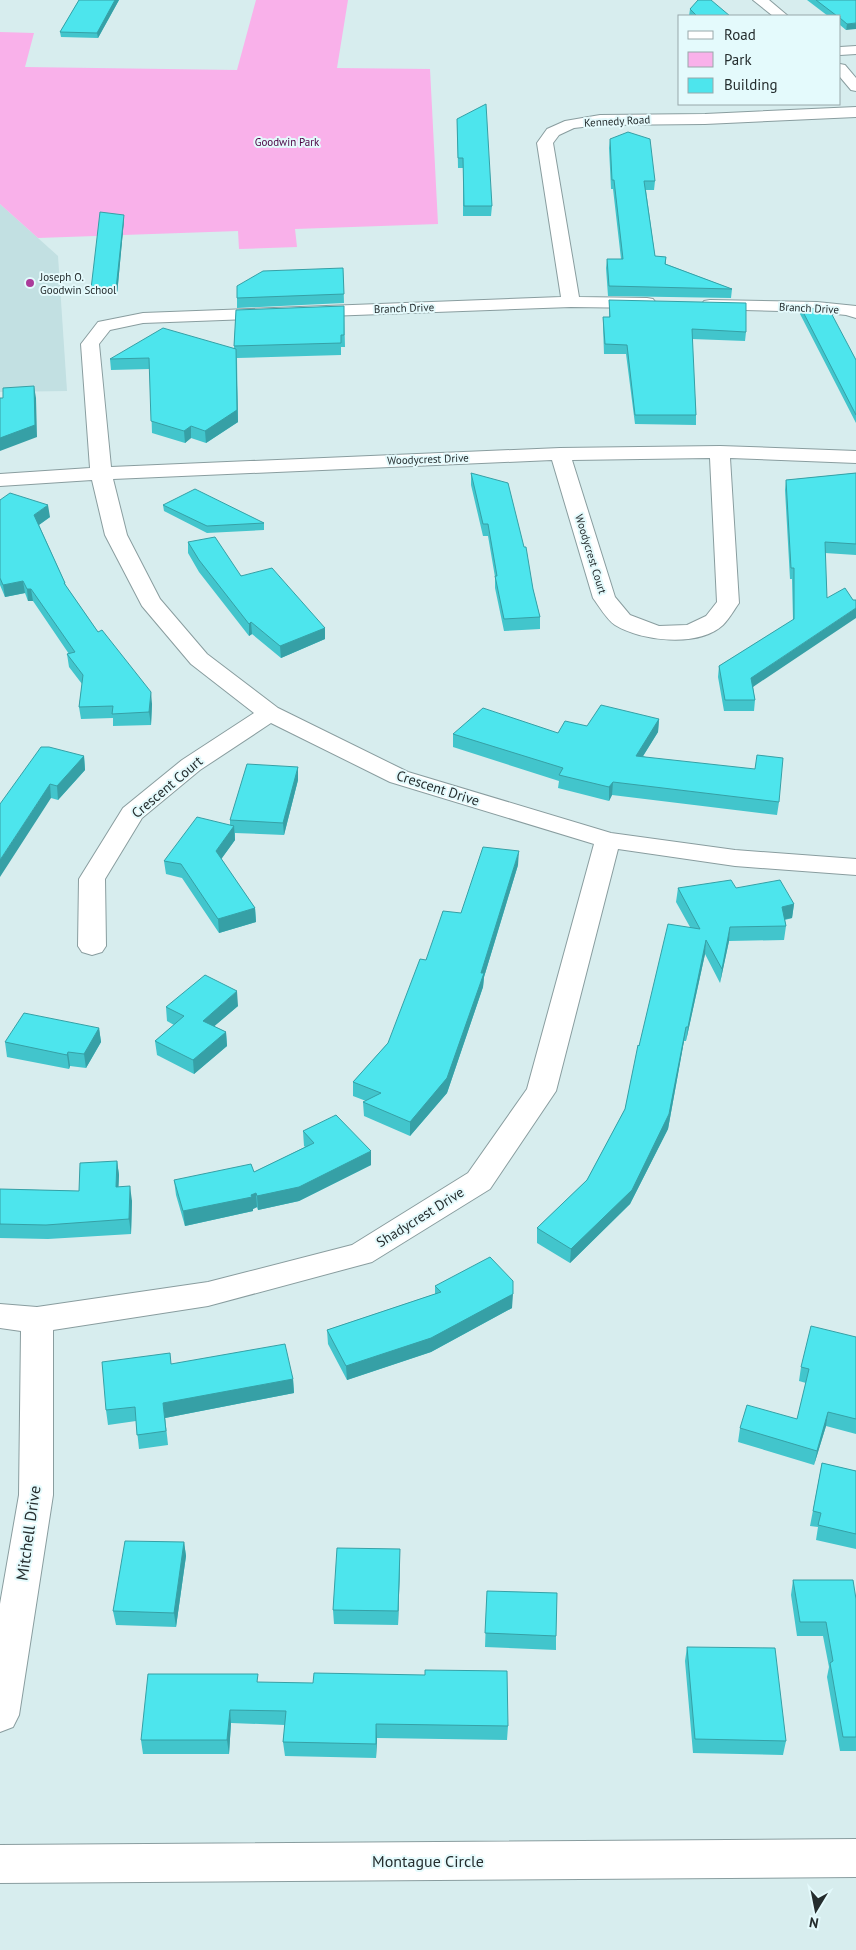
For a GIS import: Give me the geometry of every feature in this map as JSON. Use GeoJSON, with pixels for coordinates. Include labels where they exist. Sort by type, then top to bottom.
{"type":"FeatureCollection","features":[{"type":"Feature","properties":{"kind":"street"},"geometry":{"type":"LineString","coordinates":[[760,0],[779,15]]}},
{"type":"Feature","properties":{"kind":"street"},"geometry":{"type":"LineString","coordinates":[[841,51],[856,50]]}},
{"type":"Feature","properties":{"kind":"street"},"geometry":{"type":"LineString","coordinates":[[841,69],[856,87]]}},
{"type":"Feature","properties":{"kind":"street","name":"Kennedy Road"},"geometry":{"type":"LineString","coordinates":[[570,302],[545,143],[553,132],[570,124],[600,120],[705,119],[856,112]]}},
{"type":"Feature","properties":{"kind":"street","name":"Branch Drive"},"geometry":{"type":"LineString","coordinates":[[101,473],[90,344],[104,326],[143,318],[570,302],[669,304]]}},
{"type":"Feature","properties":{"kind":"street","name":"Branch Drive"},"geometry":{"type":"LineString","coordinates":[[689,304],[817,307],[850,310],[856,313]]}},
{"type":"Feature","properties":{"kind":"street","name":"Woodycrest Drive"},"geometry":{"type":"LineString","coordinates":[[0,480],[101,473],[560,454],[720,452],[856,457]]}},
{"type":"Feature","properties":{"kind":"street","name":"Woodycrest Court"},"geometry":{"type":"LineString","coordinates":[[560,454],[604,598],[622,620],[656,633],[691,632],[714,621],[728,603],[720,452]]}},
{"type":"Feature","properties":{"kind":"street","name":"Crescent Drive"},"geometry":{"type":"LineString","coordinates":[[101,473],[116,535],[150,601],[199,659],[270,712],[398,777],[608,840],[735,858],[856,867]]}},
{"type":"Feature","properties":{"kind":"street","name":"Crescent Court"},"geometry":{"type":"LineString","coordinates":[[92,946],[92,879],[132,813],[191,765],[270,712]]}},
{"type":"Feature","properties":{"kind":"street","name":"Shadycrest Drive"},"geometry":{"type":"LineString","coordinates":[[0,1316],[37,1320],[208,1294],[361,1254],[479,1181],[541,1091],[608,840]]}},
{"type":"Feature","properties":{"kind":"street","name":"Mitchell Drive"},"geometry":{"type":"LineString","coordinates":[[0,1715],[36,1495],[37,1320]]}},
{"type":"Feature","properties":{"kind":"street","name":"Montague Circle"},"geometry":{"type":"LineString","coordinates":[[0,1864],[856,1858]]}},
{"type":"Feature","properties":{"kind":"shaded area","name":"Joseph O. Goodwin School"},"geometry":{"type":"Polygon","coordinates":[[[0,204],[58,256],[67,391],[0,392],[0,204]]]}},
{"type":"Feature","properties":{"kind":"green space","name":"Goodwin Park"},"geometry":{"type":"Polygon","coordinates":[[[256,0],[348,0],[337,68],[430,69],[438,224],[295,229],[297,247],[239,249],[238,231],[38,238],[0,204],[0,32],[34,33],[25,67],[237,70],[256,0]]]}},
{"type":"Feature","properties":{"kind":"building"},"geometry":{"type":"Polygon","coordinates":[[[79,0],[115,0],[97,33],[60,32],[79,0]]]}},
{"type":"Feature","properties":{"kind":"building"},"geometry":{"type":"Polygon","coordinates":[[[698,0],[711,0],[729,15],[696,15],[690,9],[698,0]]]}},
{"type":"Feature","properties":{"kind":"building"},"geometry":{"type":"Polygon","coordinates":[[[816,0],[856,0],[856,23],[847,24],[841,19],[841,15],[836,15],[816,0]]]}},
{"type":"Feature","properties":{"kind":"building"},"geometry":{"type":"Polygon","coordinates":[[[486,104],[492,206],[464,206],[463,158],[458,158],[457,119],[486,104]]]}},
{"type":"Feature","properties":{"kind":"building"},"geometry":{"type":"Polygon","coordinates":[[[628,132],[650,139],[655,181],[644,181],[655,256],[666,257],[665,264],[732,289],[609,286],[607,259],[623,259],[614,180],[612,180],[610,139],[628,132]]]}},
{"type":"Feature","properties":{"kind":"building"},"geometry":{"type":"Polygon","coordinates":[[[100,212],[124,215],[116,289],[91,289],[100,212]]]}},
{"type":"Feature","properties":{"kind":"building"},"geometry":{"type":"Polygon","coordinates":[[[343,268],[344,294],[237,298],[237,286],[263,271],[343,268]]]}},
{"type":"Feature","properties":{"kind":"building"},"geometry":{"type":"Polygon","coordinates":[[[609,300],[746,303],[746,332],[692,329],[696,415],[635,415],[627,345],[605,344],[603,317],[610,317],[609,300]]]}},
{"type":"Feature","properties":{"kind":"building"},"geometry":{"type":"Polygon","coordinates":[[[344,306],[344,335],[341,335],[341,343],[234,346],[236,310],[344,306]]]}},
{"type":"Feature","properties":{"kind":"building"},"geometry":{"type":"Polygon","coordinates":[[[801,308],[829,309],[856,360],[856,415],[801,308]]]}},
{"type":"Feature","properties":{"kind":"building"},"geometry":{"type":"Polygon","coordinates":[[[163,328],[236,349],[237,410],[205,431],[191,426],[184,431],[151,421],[149,358],[110,359],[163,328]]]}},
{"type":"Feature","properties":{"kind":"building"},"geometry":{"type":"Polygon","coordinates":[[[34,386],[35,425],[0,438],[0,398],[3,398],[3,388],[34,386]]]}},
{"type":"Feature","properties":{"kind":"building"},"geometry":{"type":"Polygon","coordinates":[[[471,473],[508,483],[524,547],[526,547],[540,617],[504,619],[495,576],[497,576],[488,524],[483,524],[471,473]]]}},
{"type":"Feature","properties":{"kind":"building"},"geometry":{"type":"Polygon","coordinates":[[[856,473],[856,544],[825,542],[827,598],[845,588],[853,600],[856,600],[856,608],[751,678],[755,700],[725,700],[719,666],[794,619],[794,568],[791,568],[786,480],[856,473]]]}},
{"type":"Feature","properties":{"kind":"building"},"geometry":{"type":"Polygon","coordinates":[[[195,489],[264,523],[207,526],[163,505],[195,489]]]}},
{"type":"Feature","properties":{"kind":"building"},"geometry":{"type":"Polygon","coordinates":[[[10,493],[48,505],[34,515],[64,583],[98,632],[102,630],[151,692],[149,712],[112,714],[113,706],[79,707],[83,675],[67,654],[75,652],[31,589],[27,589],[23,581],[3,585],[0,578],[0,500],[10,493]]]}},
{"type":"Feature","properties":{"kind":"building"},"geometry":{"type":"Polygon","coordinates":[[[215,537],[241,576],[272,568],[325,628],[280,646],[251,622],[249,624],[199,560],[188,542],[215,537]]]}},
{"type":"Feature","properties":{"kind":"building"},"geometry":{"type":"Polygon","coordinates":[[[601,705],[659,719],[636,756],[755,769],[757,755],[783,758],[779,802],[613,782],[609,787],[559,775],[563,768],[453,734],[483,708],[558,733],[565,721],[587,726],[601,705]]]}},
{"type":"Feature","properties":{"kind":"building"},"geometry":{"type":"Polygon","coordinates":[[[41,747],[49,747],[84,756],[57,786],[50,784],[0,860],[0,804],[41,747]]]}},
{"type":"Feature","properties":{"kind":"building"},"geometry":{"type":"Polygon","coordinates":[[[247,764],[298,767],[283,823],[230,820],[247,764]]]}},
{"type":"Feature","properties":{"kind":"building"},"geometry":{"type":"Polygon","coordinates":[[[197,817],[234,826],[216,851],[255,908],[218,919],[181,864],[164,861],[197,817]]]}},
{"type":"Feature","properties":{"kind":"building"},"geometry":{"type":"Polygon","coordinates":[[[483,847],[519,851],[481,973],[484,973],[447,1078],[410,1122],[363,1102],[381,1093],[353,1082],[388,1043],[420,959],[426,960],[443,911],[461,913],[483,847]]]}},
{"type":"Feature","properties":{"kind":"building"},"geometry":{"type":"Polygon","coordinates":[[[731,880],[736,888],[780,880],[794,904],[782,907],[786,926],[730,927],[722,969],[706,940],[669,1114],[632,1190],[571,1249],[537,1228],[587,1180],[625,1109],[638,1045],[668,924],[700,929],[678,888],[731,880]]]}},
{"type":"Feature","properties":{"kind":"building"},"geometry":{"type":"Polygon","coordinates":[[[205,975],[237,991],[203,1021],[226,1032],[193,1060],[155,1041],[184,1016],[166,1007],[205,975]]]}},
{"type":"Feature","properties":{"kind":"building"},"geometry":{"type":"Polygon","coordinates":[[[24,1013],[99,1028],[84,1054],[68,1052],[67,1055],[5,1042],[24,1013]]]}},
{"type":"Feature","properties":{"kind":"building"},"geometry":{"type":"Polygon","coordinates":[[[336,1115],[371,1151],[299,1187],[257,1196],[256,1193],[251,1195],[252,1197],[183,1211],[174,1180],[251,1164],[254,1172],[314,1143],[303,1131],[336,1115]]]}},
{"type":"Feature","properties":{"kind":"building"},"geometry":{"type":"Polygon","coordinates":[[[117,1161],[116,1187],[130,1186],[129,1219],[46,1225],[0,1224],[0,1189],[79,1191],[80,1163],[117,1161]]]}},
{"type":"Feature","properties":{"kind":"building"},"geometry":{"type":"Polygon","coordinates":[[[490,1257],[513,1281],[513,1294],[431,1338],[346,1366],[327,1330],[441,1292],[435,1286],[490,1257]]]}},
{"type":"Feature","properties":{"kind":"building"},"geometry":{"type":"Polygon","coordinates":[[[811,1326],[856,1337],[856,1419],[828,1412],[817,1451],[740,1428],[747,1405],[797,1419],[809,1369],[801,1367],[811,1326]]]}},
{"type":"Feature","properties":{"kind":"building"},"geometry":{"type":"Polygon","coordinates":[[[285,1344],[293,1379],[163,1403],[166,1431],[137,1435],[135,1407],[106,1410],[102,1362],[170,1353],[171,1364],[285,1344]]]}},
{"type":"Feature","properties":{"kind":"building"},"geometry":{"type":"Polygon","coordinates":[[[822,1463],[856,1471],[856,1534],[818,1525],[821,1513],[813,1511],[822,1463]]]}},
{"type":"Feature","properties":{"kind":"building"},"geometry":{"type":"Polygon","coordinates":[[[125,1541],[184,1542],[174,1613],[113,1611],[125,1541]]]}},
{"type":"Feature","properties":{"kind":"building"},"geometry":{"type":"Polygon","coordinates":[[[337,1548],[400,1549],[398,1611],[333,1610],[337,1548]]]}},
{"type":"Feature","properties":{"kind":"building"},"geometry":{"type":"Polygon","coordinates":[[[793,1580],[853,1580],[856,1599],[856,1737],[843,1737],[830,1663],[833,1661],[826,1622],[800,1622],[793,1580]]]}},
{"type":"Feature","properties":{"kind":"building"},"geometry":{"type":"Polygon","coordinates":[[[487,1591],[557,1593],[556,1636],[485,1633],[487,1591]]]}},
{"type":"Feature","properties":{"kind":"building"},"geometry":{"type":"Polygon","coordinates":[[[687,1647],[775,1648],[786,1741],[695,1739],[687,1647]]]}},
{"type":"Feature","properties":{"kind":"building"},"geometry":{"type":"Polygon","coordinates":[[[425,1670],[507,1671],[508,1726],[376,1724],[376,1744],[283,1742],[286,1711],[230,1710],[227,1740],[141,1740],[148,1674],[258,1674],[257,1682],[313,1683],[314,1673],[425,1675],[425,1670]]]}},
{"type":"Feature","properties":{"kind":"place","name":"Joseph O. Goodwin School"},"geometry":{"type":"Point","coordinates":[30,283]}}]}
